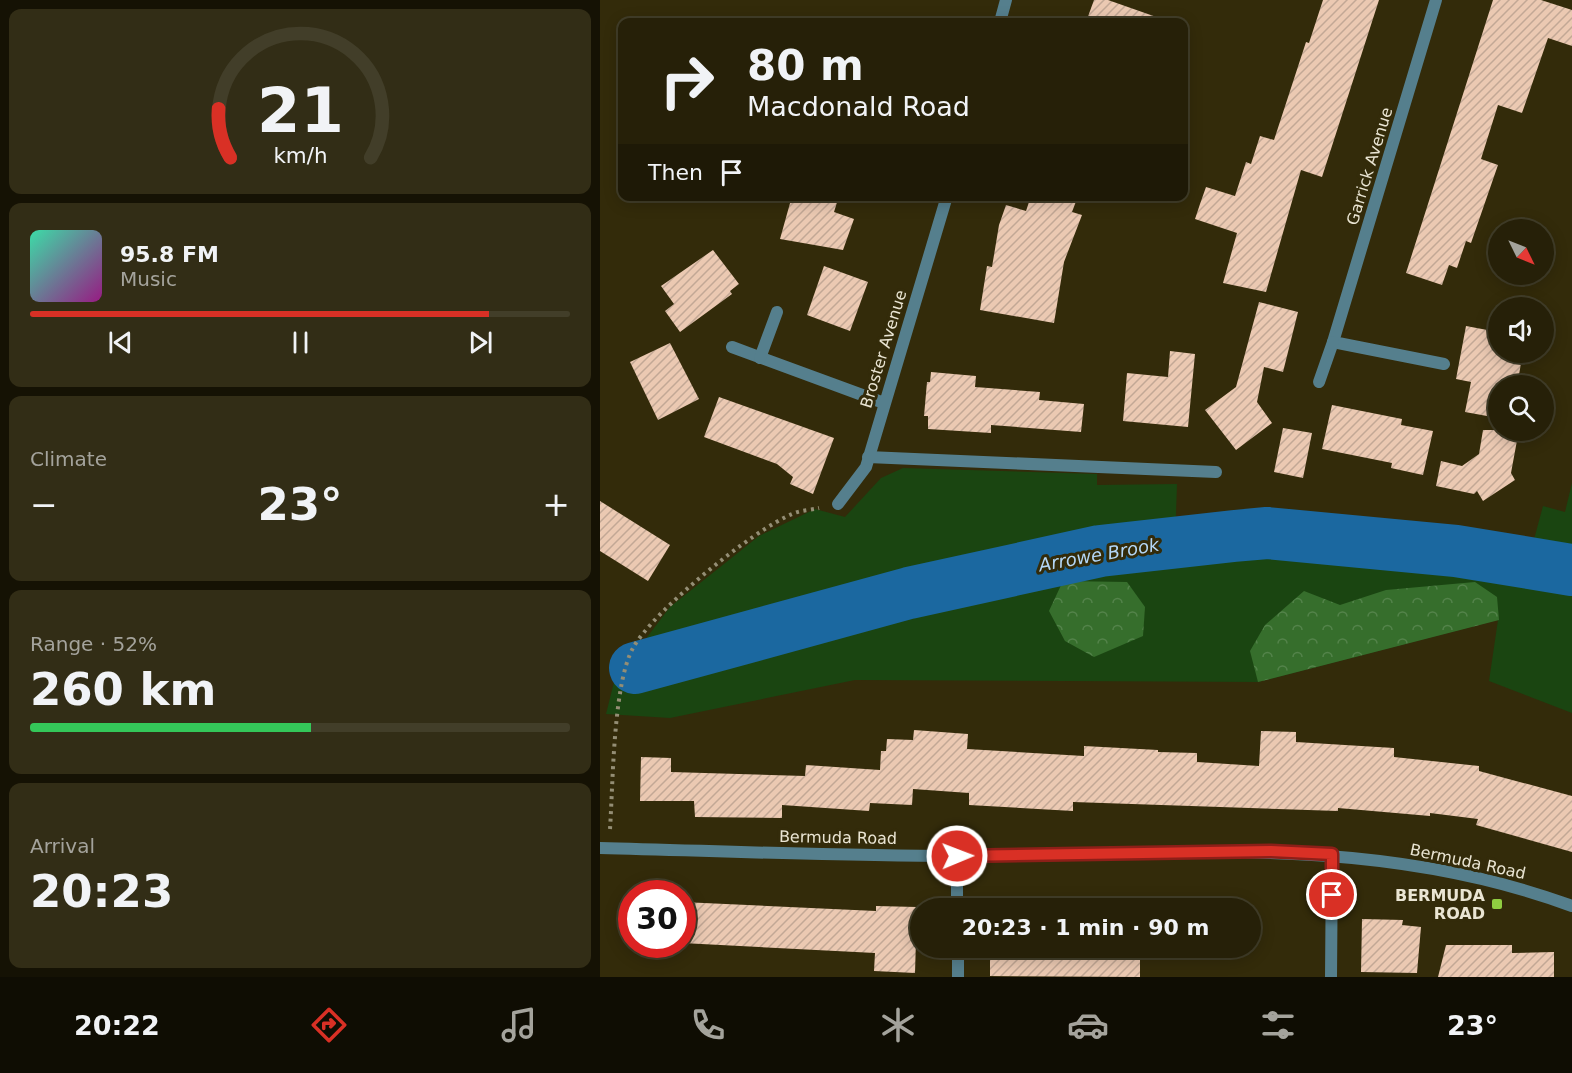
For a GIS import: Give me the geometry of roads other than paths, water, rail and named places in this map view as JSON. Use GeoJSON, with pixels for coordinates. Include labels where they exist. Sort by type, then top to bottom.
{"type":"FeatureCollection","features":[{"type":"Feature","properties":{"kind":"street"},"geometry":{"type":"LineString","coordinates":[[1001,18],[1006,0]]}},
{"type":"Feature","properties":{"kind":"street","name":"Garrick Avenue"},"geometry":{"type":"LineString","coordinates":[[1319,382],[1436,0]]}},
{"type":"Feature","properties":{"kind":"street","name":"Broster Avenue"},"geometry":{"type":"LineString","coordinates":[[838,504],[866,466],[945,201]]}},
{"type":"Feature","properties":{"kind":"street"},"geometry":{"type":"LineString","coordinates":[[760,358],[777,312]]}},
{"type":"Feature","properties":{"kind":"street"},"geometry":{"type":"LineString","coordinates":[[1333,342],[1444,364]]}},
{"type":"Feature","properties":{"kind":"street"},"geometry":{"type":"LineString","coordinates":[[732,347],[884,403]]}},
{"type":"Feature","properties":{"kind":"street"},"geometry":{"type":"LineString","coordinates":[[868,457],[1216,472]]}},
{"type":"Feature","properties":{"kind":"street","name":"Bermuda Road"},"geometry":{"type":"LineString","coordinates":[[604,848],[957,856],[1271,851],[1332,854],[1432,867],[1542,894],[1572,906]]}},
{"type":"Feature","properties":{"kind":"street"},"geometry":{"type":"LineString","coordinates":[[1331,977],[1332,854]]}},
{"type":"Feature","properties":{"kind":"street"},"geometry":{"type":"LineString","coordinates":[[957,856],[957,898]]}},
{"type":"Feature","properties":{"kind":"street"},"geometry":{"type":"LineString","coordinates":[[958,958],[958,977]]}},
{"type":"Feature","properties":{"kind":"waterway","name":"Arrowe Brook"},"geometry":{"type":"LineString","coordinates":[[635,668],[909,593],[1100,551],[1234,536],[1267,533],[1456,551],[1572,570]]}},
{"type":"Feature","properties":{"kind":"place","name":"BERMUDA ROAD"},"geometry":{"type":"Point","coordinates":[1497,904]}}]}
